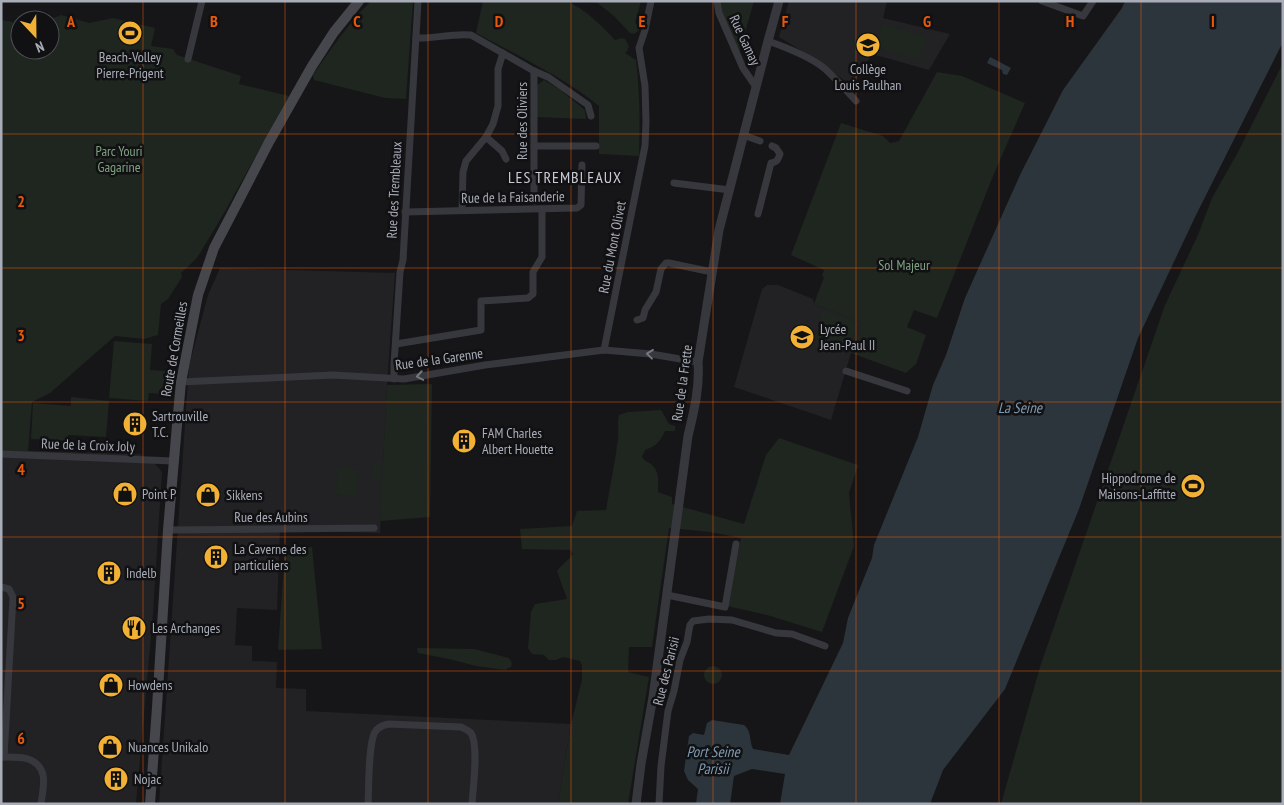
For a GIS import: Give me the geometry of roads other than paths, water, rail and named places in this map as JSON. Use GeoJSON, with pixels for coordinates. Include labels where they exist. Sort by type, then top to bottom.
{"type":"FeatureCollection","features":[{"type":"Feature","properties":{"kind":"main road","name":"Route de Cormeilles"},"geometry":{"type":"LineString","coordinates":[[150,804],[173,461],[181,382],[198,295],[214,248],[269,142],[312,66],[334,32],[358,1]]}},
{"type":"Feature","properties":{"kind":"street"},"geometry":{"type":"LineString","coordinates":[[188,59],[202,1]]}},
{"type":"Feature","properties":{"kind":"street","name":"Rue des Trembleaux"},"geometry":{"type":"LineString","coordinates":[[394,380],[418,1]]}},
{"type":"Feature","properties":{"kind":"street","name":"Rue du Mont Olivet"},"geometry":{"type":"LineString","coordinates":[[604,350],[645,146],[645,86],[638,48],[645,30],[651,1]]}},
{"type":"Feature","properties":{"kind":"street","name":"Rue Gamay"},"geometry":{"type":"LineString","coordinates":[[717,1],[719,13],[743,68],[756,87]]}},
{"type":"Feature","properties":{"kind":"street","name":"Rue de la Frette"},"geometry":{"type":"LineString","coordinates":[[636,804],[653,698],[688,436],[699,381],[698,362],[719,230],[779,1]]}},
{"type":"Feature","properties":{"kind":"street"},"geometry":{"type":"LineString","coordinates":[[1042,1],[1083,16],[1093,1]]}},
{"type":"Feature","properties":{"kind":"street","name":"Rue des Oliviers"},"geometry":{"type":"LineString","coordinates":[[416,38],[471,36],[548,77],[588,105],[591,116]]}},
{"type":"Feature","properties":{"kind":"street"},"geometry":{"type":"LineString","coordinates":[[768,41],[789,49],[823,68],[856,101]]}},
{"type":"Feature","properties":{"kind":"street"},"geometry":{"type":"LineString","coordinates":[[462,210],[463,172],[466,161],[486,137],[493,124],[498,106],[498,69],[503,54]]}},
{"type":"Feature","properties":{"kind":"street","name":"Rue des Oliviers"},"geometry":{"type":"LineString","coordinates":[[534,71],[534,201]]}},
{"type":"Feature","properties":{"kind":"street"},"geometry":{"type":"LineString","coordinates":[[743,135],[760,141]]}},
{"type":"Feature","properties":{"kind":"street"},"geometry":{"type":"LineString","coordinates":[[486,137],[502,151],[506,159]]}},
{"type":"Feature","properties":{"kind":"street"},"geometry":{"type":"LineString","coordinates":[[534,146],[596,146]]}},
{"type":"Feature","properties":{"kind":"street"},"geometry":{"type":"LineString","coordinates":[[758,214],[771,163],[778,159],[780,154],[772,146]]}},
{"type":"Feature","properties":{"kind":"street","name":"Rue de la Faisanderie"},"geometry":{"type":"LineString","coordinates":[[405,212],[577,208],[581,205],[582,165]]}},
{"type":"Feature","properties":{"kind":"street"},"geometry":{"type":"LineString","coordinates":[[674,183],[730,190]]}},
{"type":"Feature","properties":{"kind":"street"},"geometry":{"type":"LineString","coordinates":[[396,344],[480,330],[481,300],[528,298],[533,294],[533,272],[542,257],[542,209]]}},
{"type":"Feature","properties":{"kind":"street"},"geometry":{"type":"LineString","coordinates":[[637,320],[643,318],[644,310],[656,292],[661,269],[666,263],[669,262],[712,272]]}},
{"type":"Feature","properties":{"kind":"street","name":"Rue de la Garenne"},"geometry":{"type":"LineString","coordinates":[[181,382],[332,375],[394,380],[485,365],[604,350],[651,354],[698,362]]}},
{"type":"Feature","properties":{"kind":"street"},"geometry":{"type":"LineString","coordinates":[[846,371],[907,392]]}},
{"type":"Feature","properties":{"kind":"street","name":"Rue de la Croix Joly"},"geometry":{"type":"LineString","coordinates":[[1,454],[173,461]]}},
{"type":"Feature","properties":{"kind":"street","name":"Rue des Aubins"},"geometry":{"type":"LineString","coordinates":[[168,530],[374,528]]}},
{"type":"Feature","properties":{"kind":"street"},"geometry":{"type":"LineString","coordinates":[[724,619],[736,544]]}},
{"type":"Feature","properties":{"kind":"street"},"geometry":{"type":"LineString","coordinates":[[1,587],[10,589],[13,597],[3,757],[22,757],[31,760],[39,766],[43,776],[41,804]]}},
{"type":"Feature","properties":{"kind":"street"},"geometry":{"type":"LineString","coordinates":[[667,595],[725,608]]}},
{"type":"Feature","properties":{"kind":"street","name":"Rue des Parisii"},"geometry":{"type":"LineString","coordinates":[[659,804],[661,766],[668,711],[680,660],[687,642],[690,625],[693,621],[724,619],[776,633],[792,634],[825,646]]}},
{"type":"Feature","properties":{"kind":"street"},"geometry":{"type":"LineString","coordinates":[[368,804],[371,743],[375,732],[380,727],[388,724],[461,727],[468,731],[472,735],[475,746],[472,804]]}},
{"type":"Feature","properties":{"kind":"water","name":"La Seine"},"geometry":{"type":"Polygon","coordinates":[[[1125,1],[1283,1],[1283,42],[1196,215],[1138,338],[1079,509],[1005,689],[943,770],[930,804],[780,804],[785,774],[752,769],[734,776],[730,804],[696,804],[698,789],[688,780],[684,771],[689,736],[693,733],[704,735],[707,723],[712,720],[747,727],[753,749],[789,755],[843,643],[848,618],[872,558],[874,545],[918,437],[933,385],[946,355],[965,298],[1020,175],[1063,90],[1122,8],[1125,1]]]}},
{"type":"Feature","properties":{"kind":"water"},"geometry":{"type":"Polygon","coordinates":[[[990,57],[1011,68],[1007,75],[1003,74],[1002,70],[987,63],[990,57]]]}},
{"type":"Feature","properties":{"kind":"place","name":"Beach-Volley Pierre-Prigent"},"geometry":{"type":"Point","coordinates":[130,33]}},
{"type":"Feature","properties":{"kind":"place","name":"Collège Louis Paulhan"},"geometry":{"type":"Point","coordinates":[868,45]}},
{"type":"Feature","properties":{"kind":"place","name":"Lycée Jean-Paul II"},"geometry":{"type":"Point","coordinates":[802,337]}},
{"type":"Feature","properties":{"kind":"place","name":"Sartrouville T.C."},"geometry":{"type":"Point","coordinates":[135,424]}},
{"type":"Feature","properties":{"kind":"place","name":"FAM Charles Albert Houette"},"geometry":{"type":"Point","coordinates":[464,441]}},
{"type":"Feature","properties":{"kind":"place","name":"Hippodrome de Maisons-Laffitte"},"geometry":{"type":"Point","coordinates":[1193,486]}},
{"type":"Feature","properties":{"kind":"place","name":"Point P"},"geometry":{"type":"Point","coordinates":[125,494]}},
{"type":"Feature","properties":{"kind":"place","name":"Sikkens"},"geometry":{"type":"Point","coordinates":[208,495]}},
{"type":"Feature","properties":{"kind":"place","name":"La Caverne des particuliers"},"geometry":{"type":"Point","coordinates":[216,557]}},
{"type":"Feature","properties":{"kind":"place","name":"Indelb"},"geometry":{"type":"Point","coordinates":[109,573]}},
{"type":"Feature","properties":{"kind":"place","name":"Les Archanges"},"geometry":{"type":"Point","coordinates":[134,628]}},
{"type":"Feature","properties":{"kind":"place","name":"Howdens"},"geometry":{"type":"Point","coordinates":[111,685]}},
{"type":"Feature","properties":{"kind":"place","name":"Nuances Unikalo"},"geometry":{"type":"Point","coordinates":[110,747]}},
{"type":"Feature","properties":{"kind":"place","name":"Nojac"},"geometry":{"type":"Point","coordinates":[116,779]}},
{"type":"Feature","properties":{"kind":"district","name":"LES TREMBLEAUX"},"geometry":{"type":"Point","coordinates":[565,177]}},
{"type":"Feature","properties":{"kind":"park label","name":"Parc Youri Gagarine"},"geometry":{"type":"Point","coordinates":[119,160]}},
{"type":"Feature","properties":{"kind":"park label","name":"Sol Majeur"},"geometry":{"type":"Point","coordinates":[904,265]}},
{"type":"Feature","properties":{"kind":"water label","name":"Port Seine Parisii"},"geometry":{"type":"Point","coordinates":[713,760]}}]}
